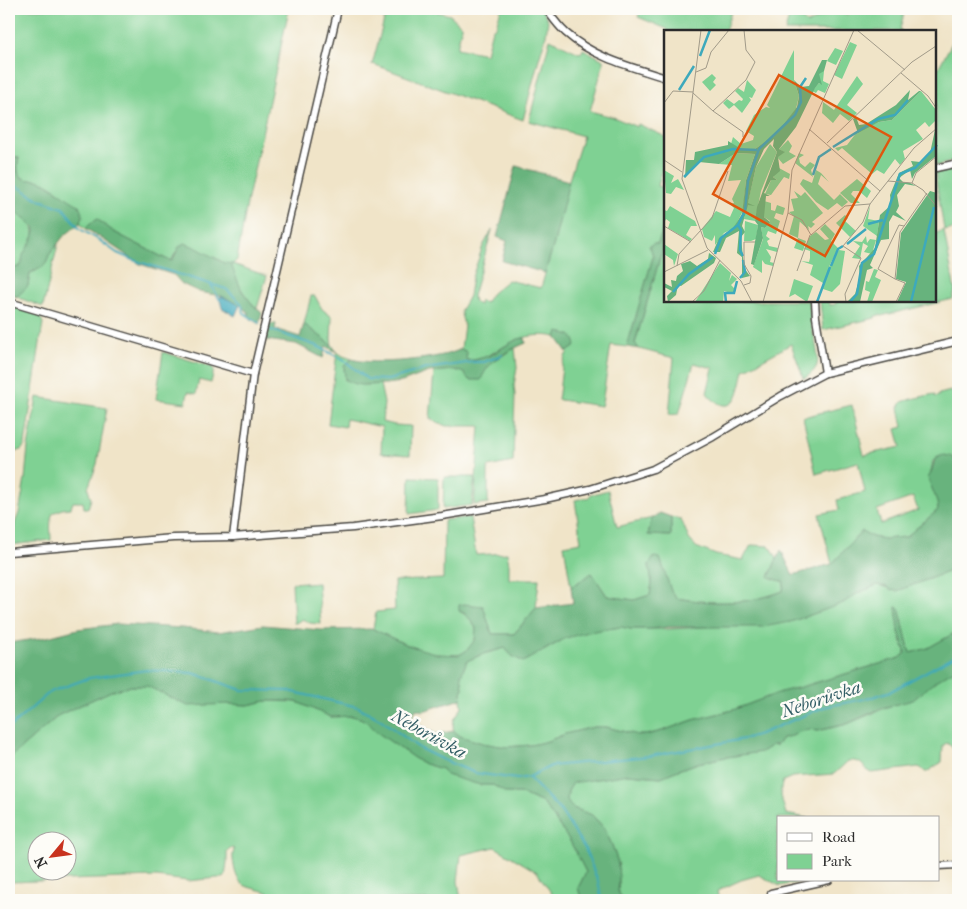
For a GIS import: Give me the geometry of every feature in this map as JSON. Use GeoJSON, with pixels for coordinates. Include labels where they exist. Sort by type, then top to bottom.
{"type":"FeatureCollection","features":[{"type":"Feature","properties":{"kind":"street"},"geometry":{"type":"LineString","coordinates":[[233,537],[253,374],[338,9]]}},
{"type":"Feature","properties":{"kind":"street"},"geometry":{"type":"LineString","coordinates":[[546,9],[565,33],[587,48],[602,56],[664,77]]}},
{"type":"Feature","properties":{"kind":"street"},"geometry":{"type":"LineString","coordinates":[[937,168],[958,163]]}},
{"type":"Feature","properties":{"kind":"street"},"geometry":{"type":"LineString","coordinates":[[9,302],[253,374]]}},
{"type":"Feature","properties":{"kind":"street"},"geometry":{"type":"LineString","coordinates":[[815,302],[825,373]]}},
{"type":"Feature","properties":{"kind":"street"},"geometry":{"type":"LineString","coordinates":[[9,552],[173,538],[233,537],[354,528],[442,516],[590,489],[653,470],[825,373],[958,341]]}},
{"type":"Feature","properties":{"kind":"street"},"geometry":{"type":"LineString","coordinates":[[940,866],[958,865]]}},
{"type":"Feature","properties":{"kind":"street"},"geometry":{"type":"LineString","coordinates":[[771,893],[820,882]]}},
{"type":"Feature","properties":{"kind":"green space"},"geometry":{"type":"Polygon","coordinates":[[[9,9],[289,9],[247,203],[237,260],[233,264],[267,276],[257,308],[240,288],[232,269],[232,264],[179,247],[171,261],[114,232],[97,219],[85,228],[80,223],[83,216],[58,191],[46,183],[38,180],[24,179],[20,175],[18,168],[19,158],[9,155],[9,9]]]}},
{"type":"Feature","properties":{"kind":"green space"},"geometry":{"type":"Polygon","coordinates":[[[387,9],[439,9],[438,12],[450,15],[461,25],[457,48],[486,54],[492,29],[496,26],[501,9],[542,9],[548,20],[546,35],[523,120],[372,65],[387,9]]]}},
{"type":"Feature","properties":{"kind":"green space"},"geometry":{"type":"Polygon","coordinates":[[[641,9],[732,9],[725,30],[668,30],[638,17],[641,9]]]}},
{"type":"Feature","properties":{"kind":"green space"},"geometry":{"type":"Polygon","coordinates":[[[826,9],[848,15],[850,9],[905,9],[901,30],[785,30],[791,11],[808,24],[825,15],[826,9]]]}},
{"type":"Feature","properties":{"kind":"green space"},"geometry":{"type":"Polygon","coordinates":[[[958,32],[958,160],[937,166],[937,70],[958,32]]]}},
{"type":"Feature","properties":{"kind":"green space"},"geometry":{"type":"Polygon","coordinates":[[[550,39],[579,53],[583,49],[604,62],[590,111],[613,117],[637,127],[638,124],[664,136],[664,165],[658,186],[664,188],[663,229],[661,237],[652,252],[653,257],[627,347],[611,345],[601,406],[558,399],[565,358],[568,352],[576,345],[558,332],[556,337],[536,336],[521,338],[487,356],[474,360],[466,361],[467,352],[461,349],[464,325],[461,310],[469,296],[472,277],[483,246],[492,230],[473,296],[474,302],[479,305],[480,301],[485,303],[492,293],[508,280],[541,288],[568,183],[583,136],[529,121],[550,39]]]}},
{"type":"Feature","properties":{"kind":"green space"},"geometry":{"type":"Polygon","coordinates":[[[9,155],[19,158],[18,171],[21,177],[38,180],[49,185],[79,205],[83,216],[80,223],[63,237],[49,255],[43,267],[30,273],[28,286],[18,296],[9,297],[9,273],[13,268],[19,267],[22,263],[23,255],[35,231],[28,221],[9,206],[9,155]]]}},
{"type":"Feature","properties":{"kind":"green space"},"geometry":{"type":"Polygon","coordinates":[[[516,166],[569,181],[545,273],[502,261],[507,241],[497,237],[516,166]]]}},
{"type":"Feature","properties":{"kind":"green space"},"geometry":{"type":"Polygon","coordinates":[[[958,167],[958,228],[944,231],[955,291],[953,299],[875,316],[875,318],[823,330],[820,302],[829,302],[830,305],[836,304],[836,302],[937,302],[937,233],[944,230],[937,186],[937,172],[958,167]]]}},
{"type":"Feature","properties":{"kind":"green space"},"geometry":{"type":"Polygon","coordinates":[[[9,206],[27,219],[34,233],[20,266],[9,273],[9,206]]]}},
{"type":"Feature","properties":{"kind":"green space"},"geometry":{"type":"Polygon","coordinates":[[[97,219],[114,232],[172,261],[179,247],[185,243],[224,263],[233,264],[232,267],[242,291],[262,313],[259,324],[251,319],[248,312],[240,305],[221,296],[199,292],[182,284],[174,275],[140,264],[85,228],[97,219]]]}},
{"type":"Feature","properties":{"kind":"green space"},"geometry":{"type":"Polygon","coordinates":[[[664,224],[664,244],[635,343],[639,349],[627,347],[653,257],[649,246],[654,243],[658,244],[664,224]]]}},
{"type":"Feature","properties":{"kind":"green space"},"geometry":{"type":"Polygon","coordinates":[[[58,244],[43,307],[14,296],[18,296],[28,286],[30,273],[36,271],[47,262],[49,255],[58,244]]]}},
{"type":"Feature","properties":{"kind":"green space"},"geometry":{"type":"Polygon","coordinates":[[[664,244],[664,302],[810,302],[818,360],[813,371],[804,379],[791,344],[744,370],[736,399],[727,405],[719,404],[707,393],[713,368],[694,363],[679,414],[669,415],[674,358],[639,349],[635,344],[664,244]]]}},
{"type":"Feature","properties":{"kind":"green space"},"geometry":{"type":"Polygon","coordinates":[[[311,296],[315,296],[322,309],[332,317],[332,345],[304,324],[311,296]]]}},
{"type":"Feature","properties":{"kind":"green space"},"geometry":{"type":"Polygon","coordinates":[[[9,306],[39,315],[43,323],[25,444],[17,452],[9,452],[9,306]]]}},
{"type":"Feature","properties":{"kind":"green space"},"geometry":{"type":"Polygon","coordinates":[[[270,323],[276,324],[275,329],[300,337],[304,324],[332,345],[337,352],[326,346],[323,358],[296,344],[266,340],[270,323]]]}},
{"type":"Feature","properties":{"kind":"green space"},"geometry":{"type":"Polygon","coordinates":[[[558,332],[570,335],[574,339],[576,346],[567,352],[556,337],[558,332]]]}},
{"type":"Feature","properties":{"kind":"green space"},"geometry":{"type":"Polygon","coordinates":[[[525,338],[526,343],[499,357],[488,367],[481,380],[469,380],[464,373],[455,370],[429,372],[402,382],[386,384],[361,385],[345,379],[344,366],[352,359],[390,362],[439,356],[461,349],[467,352],[466,360],[475,360],[491,355],[518,339],[525,338]]]}},
{"type":"Feature","properties":{"kind":"green space"},"geometry":{"type":"Polygon","coordinates":[[[515,348],[517,368],[514,385],[513,462],[488,467],[488,503],[474,505],[480,426],[446,426],[430,419],[434,372],[458,370],[464,373],[467,378],[484,372],[491,363],[515,348]]]}},
{"type":"Feature","properties":{"kind":"green space"},"geometry":{"type":"Polygon","coordinates":[[[163,352],[212,367],[214,370],[211,383],[199,380],[196,394],[188,392],[186,403],[156,399],[163,352]]]}},
{"type":"Feature","properties":{"kind":"green space"},"geometry":{"type":"Polygon","coordinates":[[[337,352],[352,359],[344,366],[345,380],[362,385],[380,384],[384,403],[382,422],[411,426],[410,455],[381,453],[382,427],[346,419],[345,427],[328,424],[337,352]]]}},
{"type":"Feature","properties":{"kind":"green space"},"geometry":{"type":"Polygon","coordinates":[[[951,391],[958,393],[958,462],[946,456],[939,456],[933,461],[929,481],[938,510],[906,537],[884,539],[872,537],[862,531],[832,564],[819,514],[839,510],[837,500],[865,492],[858,462],[816,474],[803,417],[852,405],[864,455],[901,447],[896,429],[903,427],[899,408],[902,402],[934,394],[935,397],[939,396],[939,394],[951,391]],[[913,497],[877,510],[881,524],[918,510],[913,497]]]}},
{"type":"Feature","properties":{"kind":"green space"},"geometry":{"type":"Polygon","coordinates":[[[37,397],[107,408],[97,464],[88,488],[91,499],[88,508],[84,508],[83,502],[73,502],[71,508],[53,513],[51,540],[12,545],[25,479],[28,447],[37,397]]]}},
{"type":"Feature","properties":{"kind":"green space"},"geometry":{"type":"Polygon","coordinates":[[[943,455],[951,456],[958,462],[958,568],[897,591],[877,585],[858,593],[843,603],[822,611],[790,622],[763,627],[631,629],[621,627],[588,632],[566,638],[523,662],[512,656],[505,648],[467,661],[461,675],[463,688],[461,699],[423,711],[416,709],[411,720],[436,734],[454,731],[460,736],[482,743],[506,747],[531,745],[594,727],[606,727],[638,735],[646,735],[733,710],[781,692],[900,658],[905,654],[905,651],[899,632],[896,607],[899,608],[910,653],[928,648],[958,631],[958,668],[937,680],[913,700],[882,708],[847,724],[817,731],[810,729],[801,731],[792,736],[782,738],[777,745],[772,745],[761,752],[698,763],[661,777],[629,774],[573,783],[568,791],[567,800],[573,808],[592,815],[604,828],[618,863],[618,891],[622,900],[582,900],[578,888],[586,872],[570,841],[543,803],[520,793],[506,793],[493,785],[480,785],[446,775],[442,769],[425,764],[414,758],[374,730],[368,722],[360,718],[352,716],[331,717],[297,702],[266,701],[248,705],[188,706],[147,686],[131,686],[111,691],[59,715],[11,757],[9,762],[9,643],[47,637],[78,629],[118,624],[218,632],[263,625],[321,630],[373,629],[407,645],[438,654],[459,655],[466,651],[475,640],[476,628],[464,613],[459,611],[459,605],[483,606],[492,634],[514,634],[536,608],[573,603],[571,587],[592,573],[607,596],[634,600],[650,595],[652,583],[649,565],[654,557],[660,558],[671,591],[676,598],[717,602],[757,599],[783,591],[784,582],[769,577],[781,550],[793,575],[832,564],[862,531],[872,537],[884,539],[906,537],[938,510],[936,498],[928,478],[935,459],[943,455]]]}},
{"type":"Feature","properties":{"kind":"green space"},"geometry":{"type":"Polygon","coordinates":[[[410,477],[438,478],[438,510],[409,514],[410,477]]]}},
{"type":"Feature","properties":{"kind":"green space"},"geometry":{"type":"Polygon","coordinates":[[[444,477],[475,477],[472,505],[443,509],[444,477]]]}},
{"type":"Feature","properties":{"kind":"green space"},"geometry":{"type":"Polygon","coordinates":[[[608,490],[617,527],[652,518],[648,535],[671,536],[671,517],[681,519],[689,539],[696,547],[716,555],[743,560],[751,545],[769,546],[777,558],[769,577],[784,582],[783,591],[756,599],[730,602],[676,598],[671,591],[660,558],[649,565],[652,583],[650,595],[634,600],[607,596],[592,573],[571,587],[564,545],[581,542],[575,500],[608,490]]]}},
{"type":"Feature","properties":{"kind":"green space"},"geometry":{"type":"Polygon","coordinates":[[[660,513],[671,517],[671,536],[648,535],[652,518],[660,513]]]}},
{"type":"Feature","properties":{"kind":"green space"},"geometry":{"type":"Polygon","coordinates":[[[470,517],[476,555],[507,553],[509,579],[539,579],[536,608],[514,634],[492,634],[483,606],[459,611],[468,617],[474,625],[476,634],[469,648],[459,655],[421,650],[373,629],[376,612],[395,610],[394,581],[443,579],[444,522],[445,520],[470,517]]]}},
{"type":"Feature","properties":{"kind":"green space"},"geometry":{"type":"Polygon","coordinates":[[[958,568],[958,631],[928,648],[910,653],[899,608],[896,607],[899,632],[905,651],[905,654],[900,658],[781,692],[733,710],[646,735],[638,735],[606,727],[594,727],[531,745],[506,747],[482,743],[460,736],[454,731],[454,720],[462,707],[463,688],[461,675],[467,661],[483,654],[505,648],[512,656],[540,653],[577,634],[621,627],[631,629],[669,629],[790,622],[843,603],[858,593],[877,585],[897,591],[958,568]]]}},
{"type":"Feature","properties":{"kind":"green space"},"geometry":{"type":"Polygon","coordinates":[[[305,582],[305,584],[318,583],[321,624],[310,623],[302,619],[294,623],[292,583],[305,582]]]}},
{"type":"Feature","properties":{"kind":"green space"},"geometry":{"type":"Polygon","coordinates":[[[958,668],[958,756],[947,743],[943,745],[942,762],[927,772],[918,767],[872,773],[860,763],[848,761],[834,774],[792,777],[783,781],[781,793],[786,814],[796,816],[777,816],[777,882],[798,882],[780,886],[759,875],[741,880],[717,891],[719,900],[622,900],[618,891],[618,863],[604,828],[592,815],[573,808],[567,800],[568,791],[573,782],[629,774],[661,777],[698,763],[761,752],[772,745],[777,745],[782,738],[792,736],[801,731],[810,729],[818,731],[847,724],[923,692],[944,675],[958,668]]]}},
{"type":"Feature","properties":{"kind":"green space"},"geometry":{"type":"Polygon","coordinates":[[[131,686],[147,686],[157,690],[229,704],[248,705],[266,701],[297,702],[331,717],[352,716],[360,718],[368,722],[374,730],[425,764],[480,785],[493,785],[506,793],[520,793],[543,803],[570,841],[586,872],[578,888],[582,900],[556,900],[537,872],[495,847],[461,855],[458,881],[461,900],[284,900],[241,883],[234,866],[233,848],[227,851],[225,877],[223,878],[188,881],[156,877],[78,880],[78,832],[28,832],[28,881],[9,882],[9,762],[11,757],[59,715],[111,691],[131,686]]]}},
{"type":"Feature","properties":{"kind":"water"},"geometry":{"type":"Polygon","coordinates":[[[221,296],[240,305],[235,316],[222,308],[221,296]]]}},
{"type":"Feature","properties":{"kind":"waterway"},"geometry":{"type":"LineString","coordinates":[[9,181],[40,200],[63,208],[80,229],[117,253],[133,260],[226,289],[241,303],[244,313],[259,323]]}},
{"type":"Feature","properties":{"kind":"waterway"},"geometry":{"type":"LineString","coordinates":[[211,285],[220,300]]}},
{"type":"Feature","properties":{"kind":"waterway"},"geometry":{"type":"LineString","coordinates":[[271,330],[317,346],[344,360],[367,379],[388,380],[425,369],[484,362],[502,355]]}},
{"type":"Feature","properties":{"kind":"waterway","name":"Neborůvka"},"geometry":{"type":"LineString","coordinates":[[9,728],[50,692],[89,678],[147,670],[193,673],[242,690],[289,691],[358,707],[380,719],[419,748],[441,759],[475,773],[517,779],[529,777],[551,766],[650,756],[744,739],[824,707],[869,698],[891,691],[958,654]]}},
{"type":"Feature","properties":{"kind":"waterway"},"geometry":{"type":"LineString","coordinates":[[529,778],[560,810],[584,847],[598,881],[602,900]]}}]}
